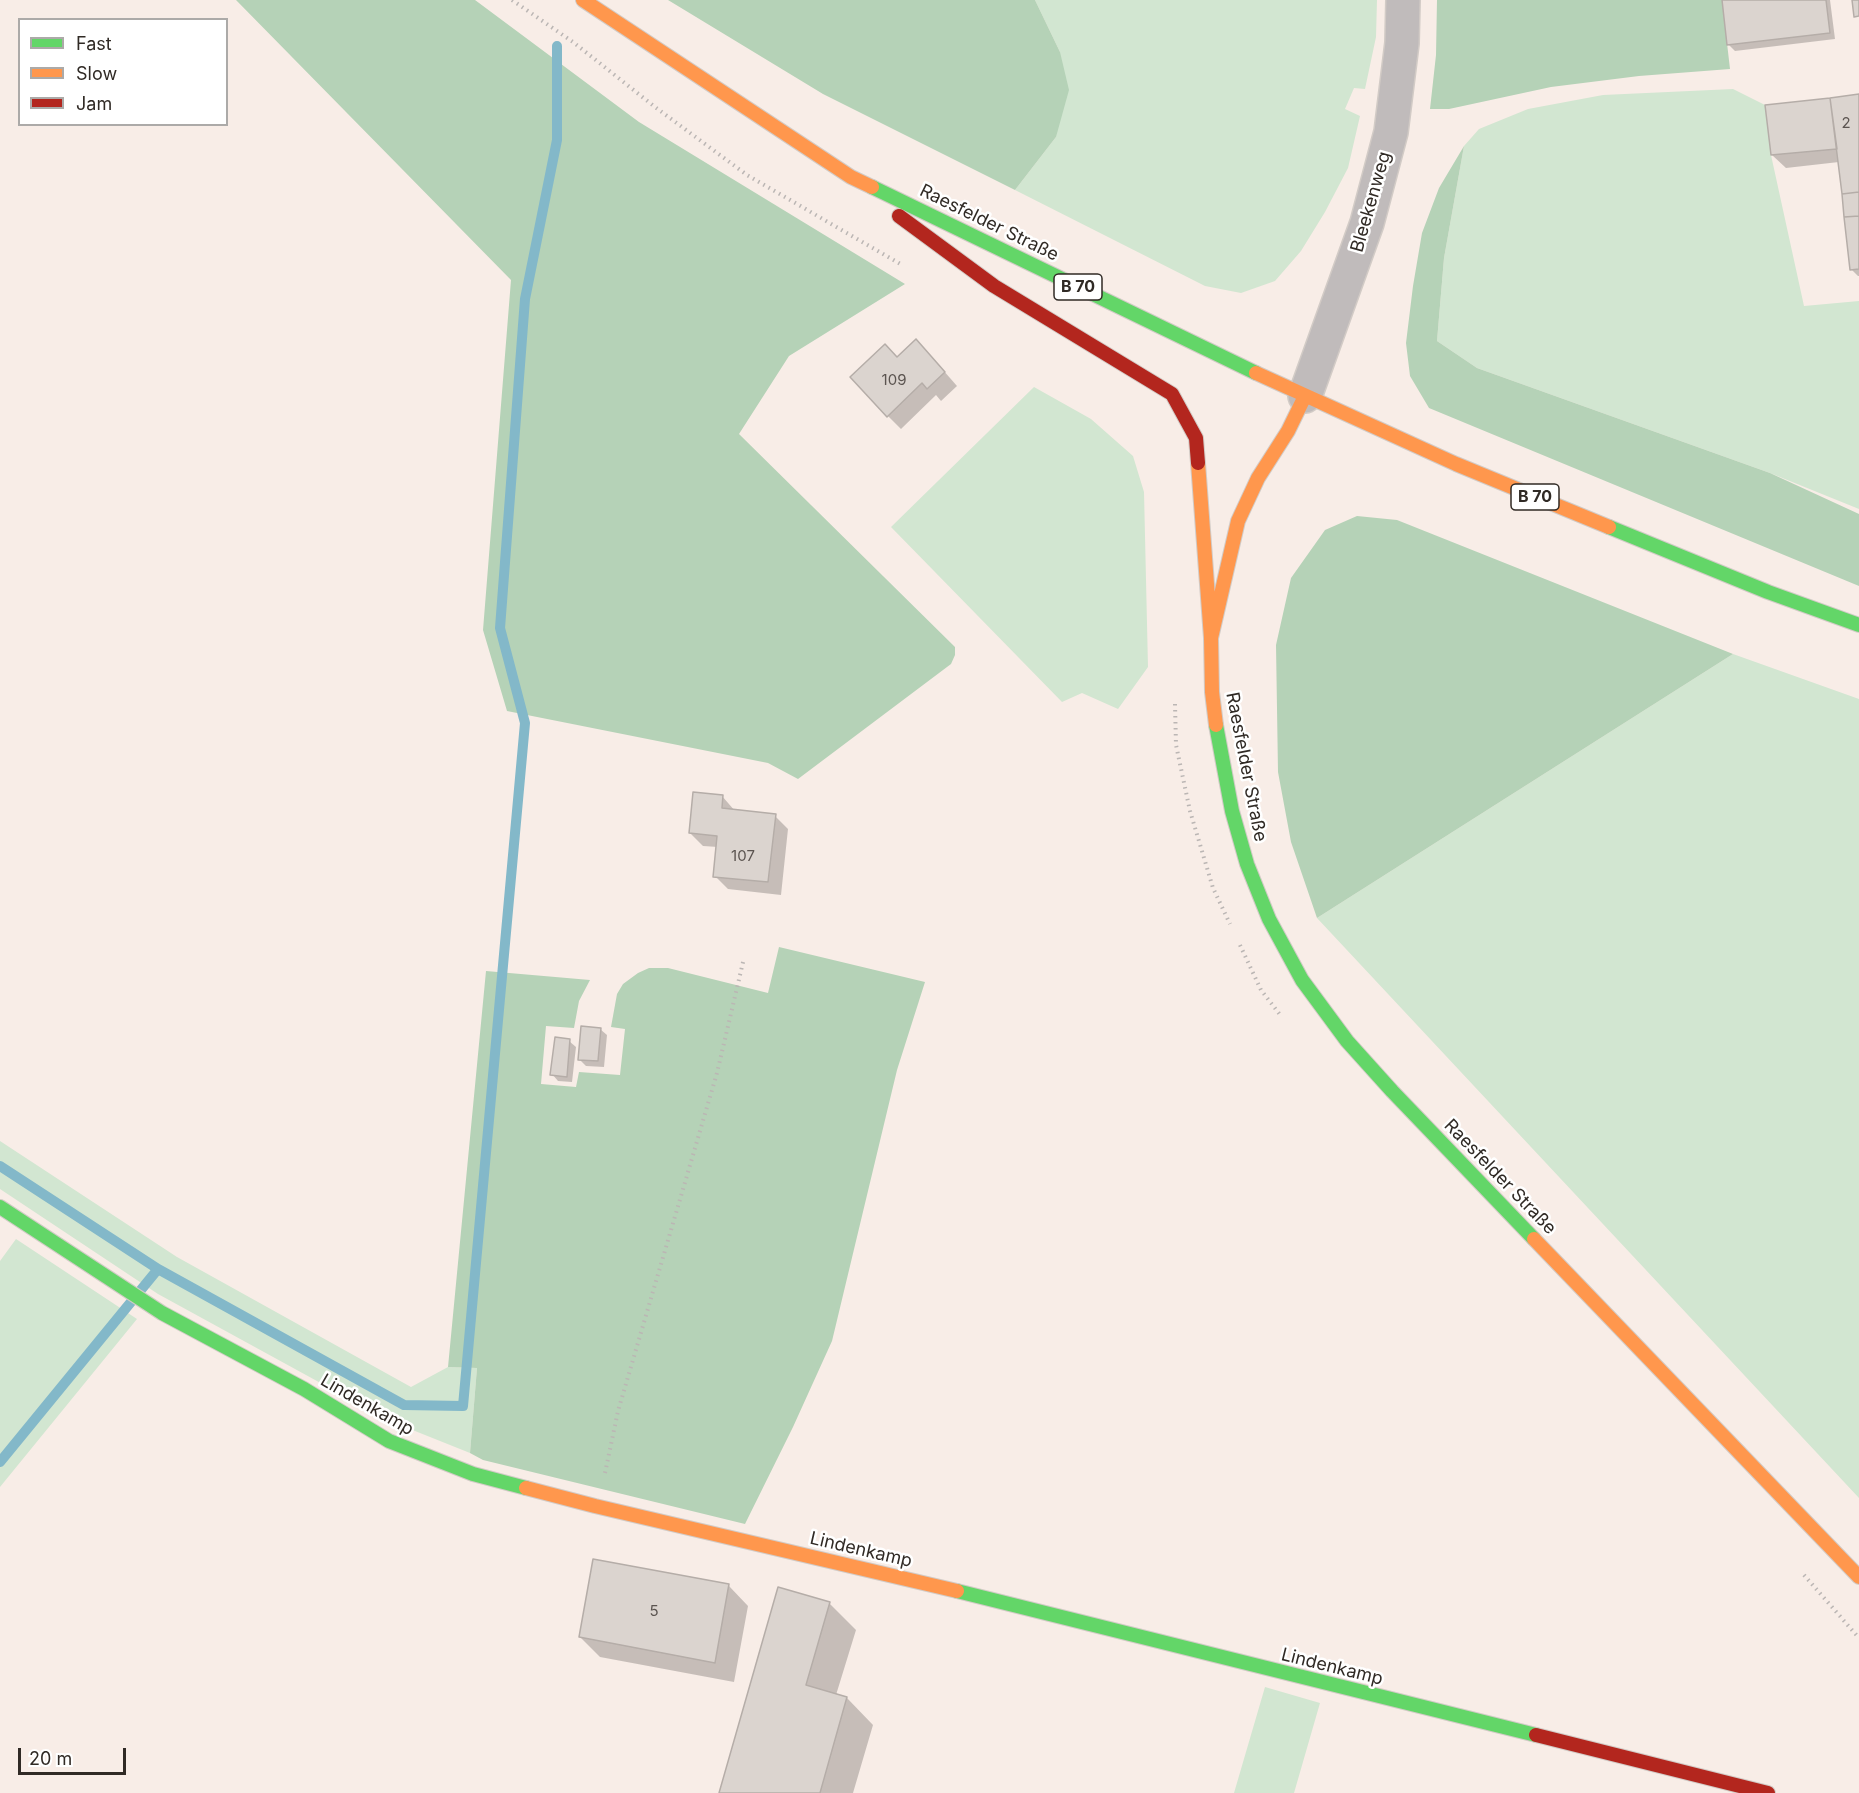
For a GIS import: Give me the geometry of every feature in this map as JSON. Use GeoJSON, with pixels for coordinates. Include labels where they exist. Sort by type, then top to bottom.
{"type":"FeatureCollection","features":[{"type":"Feature","properties":{"kind":"main road","name":"Raesfelder Straße"},"geometry":{"type":"LineString","coordinates":[[583,0],[851,177],[1305,396],[1288,431],[1258,478],[1238,521],[1211,638],[1212,692],[1218,739],[1232,811],[1247,864],[1269,919],[1302,980],[1347,1041],[1392,1091],[1859,1577]]}},
{"type":"Feature","properties":{"kind":"main road"},"geometry":{"type":"LineString","coordinates":[[851,177],[913,228],[994,286],[1172,394],[1196,438],[1211,638]]}},
{"type":"Feature","properties":{"kind":"main road","name":"B 70"},"geometry":{"type":"LineString","coordinates":[[1305,396],[1456,464],[1768,591],[1859,625]]}},
{"type":"Feature","properties":{"kind":"main road","name":"Lindenkamp"},"geometry":{"type":"LineString","coordinates":[[0,1207],[162,1313],[304,1389],[389,1441],[473,1473],[596,1506],[892,1575],[1768,1793]]}},
{"type":"Feature","properties":{"kind":"street","name":"Bleekenweg"},"geometry":{"type":"LineString","coordinates":[[1305,396],[1367,223],[1391,132],[1402,44],[1403,0]]}},
{"type":"Feature","properties":{"kind":"path"},"geometry":{"type":"LineString","coordinates":[[596,1506],[618,1411],[717,1073],[744,958]]}},
{"type":"Feature","properties":{"kind":"green space"},"geometry":{"type":"Polygon","coordinates":[[[236,0],[475,0],[639,122],[905,284],[789,356],[739,434],[955,647],[955,655],[951,664],[798,779],[768,763],[507,711],[483,630],[511,280],[236,0]]]}},
{"type":"Feature","properties":{"kind":"green space"},"geometry":{"type":"Polygon","coordinates":[[[668,0],[1035,0],[1060,52],[1069,90],[1056,137],[1015,190],[823,94],[668,0]]]}},
{"type":"Feature","properties":{"kind":"green space"},"geometry":{"type":"Polygon","coordinates":[[[1035,0],[1377,0],[1376,37],[1365,89],[1354,88],[1345,109],[1360,116],[1348,168],[1301,251],[1275,281],[1241,293],[1205,286],[1015,190],[1056,137],[1060,52],[1035,0]]]}},
{"type":"Feature","properties":{"kind":"green space"},"geometry":{"type":"Polygon","coordinates":[[[1437,0],[1722,0],[1730,69],[1639,76],[1551,87],[1449,109],[1430,109],[1436,55],[1437,0]]]}},
{"type":"Feature","properties":{"kind":"green space"},"geometry":{"type":"Polygon","coordinates":[[[1733,89],[1765,105],[1771,155],[1804,306],[1859,301],[1859,509],[1770,473],[1477,368],[1437,341],[1444,258],[1464,146],[1479,129],[1528,109],[1603,95],[1733,89]]]}},
{"type":"Feature","properties":{"kind":"green space"},"geometry":{"type":"Polygon","coordinates":[[[1464,146],[1444,258],[1437,341],[1477,368],[1770,473],[1859,514],[1859,586],[1429,408],[1410,376],[1406,343],[1413,286],[1422,233],[1439,188],[1464,146]]]}},
{"type":"Feature","properties":{"kind":"green space"},"geometry":{"type":"Polygon","coordinates":[[[1034,387],[1091,419],[1133,456],[1144,492],[1148,667],[1118,709],[1082,693],[1062,702],[891,527],[1034,387]]]}},
{"type":"Feature","properties":{"kind":"green space"},"geometry":{"type":"Polygon","coordinates":[[[1357,516],[1397,520],[1733,654],[1317,918],[1291,842],[1278,772],[1276,645],[1291,578],[1325,530],[1357,516]]]}},
{"type":"Feature","properties":{"kind":"green space"},"geometry":{"type":"Polygon","coordinates":[[[1733,654],[1859,699],[1859,1498],[1317,918],[1733,654]]]}},
{"type":"Feature","properties":{"kind":"green space"},"geometry":{"type":"Polygon","coordinates":[[[779,947],[925,982],[897,1070],[832,1341],[745,1524],[483,1460],[470,1453],[477,1368],[448,1367],[486,971],[590,980],[579,1001],[574,1028],[546,1026],[541,1084],[576,1087],[579,1072],[620,1075],[625,1029],[611,1027],[617,994],[623,984],[638,973],[649,968],[668,968],[768,993],[779,947]]]}},
{"type":"Feature","properties":{"kind":"green space"},"geometry":{"type":"Polygon","coordinates":[[[0,1141],[177,1257],[411,1387],[448,1367],[477,1368],[470,1453],[390,1421],[158,1294],[0,1189],[0,1141]]]}},
{"type":"Feature","properties":{"kind":"green space"},"geometry":{"type":"Polygon","coordinates":[[[16,1239],[137,1319],[0,1487],[0,1261],[16,1239]]]}},
{"type":"Feature","properties":{"kind":"green space"},"geometry":{"type":"Polygon","coordinates":[[[1265,1687],[1320,1703],[1294,1793],[1234,1793],[1265,1687]]]}},
{"type":"Feature","properties":{"kind":"building"},"geometry":{"type":"Polygon","coordinates":[[[1722,0],[1826,0],[1830,33],[1727,45],[1722,0]]]}},
{"type":"Feature","properties":{"kind":"building"},"geometry":{"type":"Polygon","coordinates":[[[1852,0],[1859,0],[1859,16],[1854,17],[1852,0]]]}},
{"type":"Feature","properties":{"kind":"building"},"geometry":{"type":"Polygon","coordinates":[[[1859,94],[1859,192],[1842,194],[1830,98],[1859,94]]]}},
{"type":"Feature","properties":{"kind":"building"},"geometry":{"type":"Polygon","coordinates":[[[1830,98],[1837,149],[1771,155],[1765,105],[1830,98]]]}},
{"type":"Feature","properties":{"kind":"building"},"geometry":{"type":"Polygon","coordinates":[[[1859,192],[1859,216],[1844,217],[1842,194],[1859,192]]]}},
{"type":"Feature","properties":{"kind":"building"},"geometry":{"type":"Polygon","coordinates":[[[1859,216],[1859,269],[1850,270],[1844,217],[1859,216]]]}},
{"type":"Feature","properties":{"kind":"building"},"geometry":{"type":"Polygon","coordinates":[[[916,339],[945,372],[927,389],[922,383],[887,417],[850,377],[885,344],[897,357],[916,339]]]}},
{"type":"Feature","properties":{"kind":"building"},"geometry":{"type":"Polygon","coordinates":[[[693,792],[723,795],[722,808],[776,814],[768,882],[713,877],[717,836],[689,833],[693,792]]]}},
{"type":"Feature","properties":{"kind":"building"},"geometry":{"type":"Polygon","coordinates":[[[581,1026],[601,1028],[598,1061],[578,1060],[581,1026]]]}},
{"type":"Feature","properties":{"kind":"building"},"geometry":{"type":"Polygon","coordinates":[[[555,1037],[570,1039],[567,1077],[550,1075],[555,1037]]]}},
{"type":"Feature","properties":{"kind":"building"},"geometry":{"type":"Polygon","coordinates":[[[593,1559],[729,1584],[715,1663],[579,1637],[593,1559]]]}},
{"type":"Feature","properties":{"kind":"building"},"geometry":{"type":"Polygon","coordinates":[[[778,1587],[830,1602],[806,1685],[847,1697],[820,1793],[719,1793],[778,1587]]]}},
{"type":"Feature","properties":{"kind":"waterway"},"geometry":{"type":"LineString","coordinates":[[158,1269],[404,1405],[463,1406],[525,723],[500,628],[525,299],[557,140],[557,46]]}},
{"type":"Feature","properties":{"kind":"waterway"},"geometry":{"type":"LineString","coordinates":[[0,1166],[158,1269],[0,1462]]}},
{"type":"Feature","properties":{"kind":"traffic: fast"},"geometry":{"type":"LineString","coordinates":[[872,187],[1256,373]]}},
{"type":"Feature","properties":{"kind":"traffic: fast"},"geometry":{"type":"LineString","coordinates":[[1609,527],[1768,592],[1859,625]]}},
{"type":"Feature","properties":{"kind":"traffic: fast"},"geometry":{"type":"LineString","coordinates":[[1216,725],[1232,811],[1247,864],[1269,919],[1302,980],[1347,1041],[1534,1239]]}},
{"type":"Feature","properties":{"kind":"traffic: fast"},"geometry":{"type":"LineString","coordinates":[[0,1207],[162,1313],[304,1389],[389,1441],[473,1474],[526,1488]]}},
{"type":"Feature","properties":{"kind":"traffic: fast"},"geometry":{"type":"LineString","coordinates":[[957,1591],[1536,1735]]}},
{"type":"Feature","properties":{"kind":"traffic: slow"},"geometry":{"type":"LineString","coordinates":[[583,0],[851,177],[872,187]]}},
{"type":"Feature","properties":{"kind":"traffic: slow"},"geometry":{"type":"LineString","coordinates":[[1256,373],[1456,464],[1609,527]]}},
{"type":"Feature","properties":{"kind":"traffic: slow"},"geometry":{"type":"LineString","coordinates":[[1216,725],[1212,692],[1211,638],[1238,521],[1258,478],[1288,431],[1305,396]]}},
{"type":"Feature","properties":{"kind":"traffic: slow"},"geometry":{"type":"LineString","coordinates":[[1198,463],[1211,638]]}},
{"type":"Feature","properties":{"kind":"traffic: slow"},"geometry":{"type":"LineString","coordinates":[[1534,1239],[1859,1577]]}},
{"type":"Feature","properties":{"kind":"traffic: slow"},"geometry":{"type":"LineString","coordinates":[[526,1488],[957,1591]]}},
{"type":"Feature","properties":{"kind":"traffic: jam"},"geometry":{"type":"LineString","coordinates":[[899,216],[994,286],[1172,394],[1196,438],[1198,463]]}},
{"type":"Feature","properties":{"kind":"traffic: jam"},"geometry":{"type":"LineString","coordinates":[[1536,1735],[1768,1793]]}}]}
